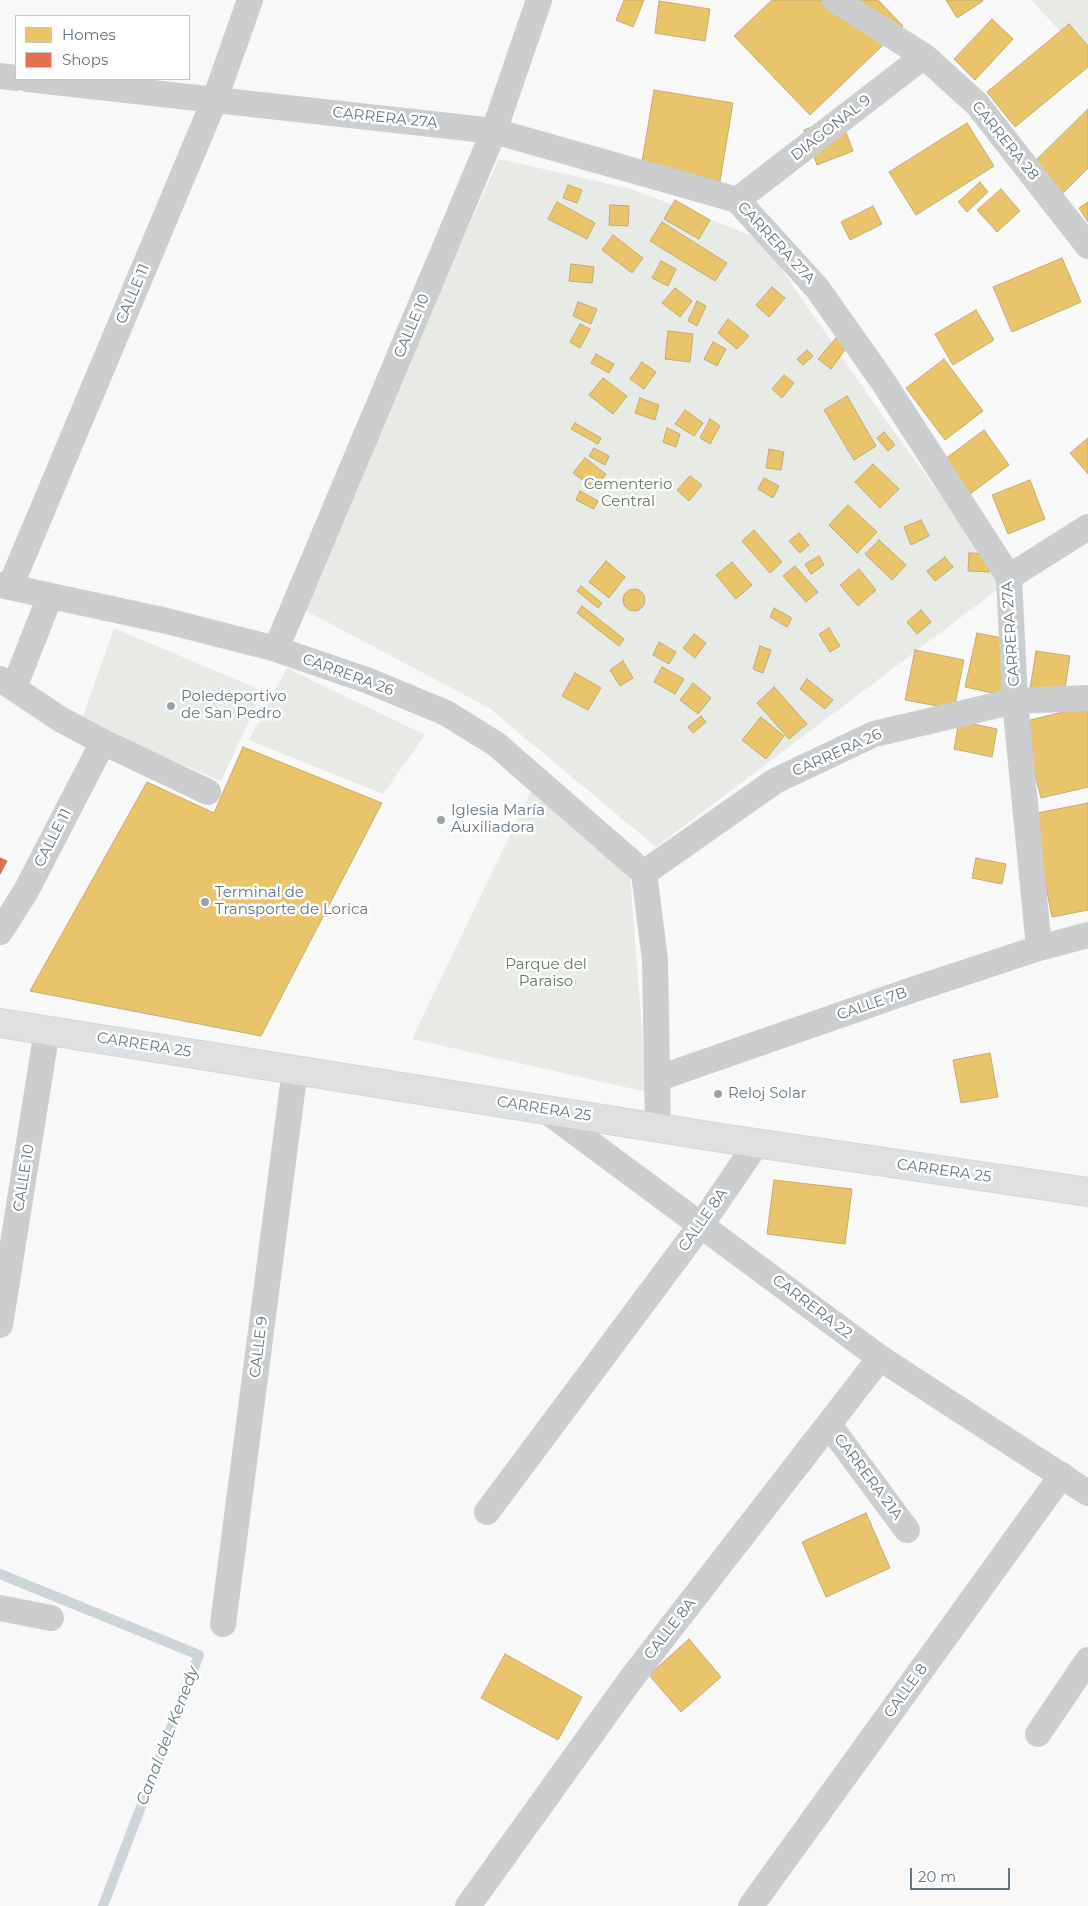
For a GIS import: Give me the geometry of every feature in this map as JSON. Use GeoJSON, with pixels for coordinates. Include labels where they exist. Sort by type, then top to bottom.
{"type":"FeatureCollection","features":[{"type":"Feature","properties":{"kind":"main road","name":"CARRERA 25"},"geometry":{"type":"LineString","coordinates":[[0,1022],[658,1128],[1088,1192]]}},
{"type":"Feature","properties":{"kind":"street","name":"CALLE 11"},"geometry":{"type":"LineString","coordinates":[[5,586],[215,99],[250,0]]}},
{"type":"Feature","properties":{"kind":"street","name":"CALLE 10"},"geometry":{"type":"LineString","coordinates":[[276,649],[494,130],[539,0]]}},
{"type":"Feature","properties":{"kind":"street","name":"CARRERA 28"},"geometry":{"type":"LineString","coordinates":[[835,0],[924,56],[977,104],[1088,246]]}},
{"type":"Feature","properties":{"kind":"street","name":"DIAGONAL 9"},"geometry":{"type":"LineString","coordinates":[[737,200],[924,56]]}},
{"type":"Feature","properties":{"kind":"street"},"geometry":{"type":"LineString","coordinates":[[0,76],[15,78]]}},
{"type":"Feature","properties":{"kind":"street","name":"CARRERA 27A"},"geometry":{"type":"LineString","coordinates":[[36,80],[494,130],[737,200],[817,288],[884,384],[1009,577],[1016,701],[1039,948]]}},
{"type":"Feature","properties":{"kind":"street"},"geometry":{"type":"LineString","coordinates":[[1009,577],[1088,527]]}},
{"type":"Feature","properties":{"kind":"street","name":"CARRERA 26"},"geometry":{"type":"LineString","coordinates":[[5,586],[167,621],[276,649],[369,681],[446,713],[496,744],[644,874],[775,781],[874,734],[1016,701],[1088,698]]}},
{"type":"Feature","properties":{"kind":"street"},"geometry":{"type":"LineString","coordinates":[[50,596],[7,683],[60,719],[103,742],[208,792]]}},
{"type":"Feature","properties":{"kind":"street","name":"CALLE 11"},"geometry":{"type":"LineString","coordinates":[[0,932],[26,891],[103,742]]}},
{"type":"Feature","properties":{"kind":"street"},"geometry":{"type":"LineString","coordinates":[[644,874],[656,960],[658,1128]]}},
{"type":"Feature","properties":{"kind":"street","name":"CALLE 7B"},"geometry":{"type":"LineString","coordinates":[[658,1078],[912,990],[1039,948],[1088,935]]}},
{"type":"Feature","properties":{"kind":"street","name":"CALLE 10"},"geometry":{"type":"LineString","coordinates":[[0,1325],[48,1030]]}},
{"type":"Feature","properties":{"kind":"street","name":"CALLE 9"},"geometry":{"type":"LineString","coordinates":[[222,1624],[295,1070]]}},
{"type":"Feature","properties":{"kind":"street","name":"CARRERA 22"},"geometry":{"type":"LineString","coordinates":[[544,1109],[880,1358],[1088,1492]]}},
{"type":"Feature","properties":{"kind":"street","name":"CALLE 8A"},"geometry":{"type":"LineString","coordinates":[[487,1512],[701,1225],[757,1143]]}},
{"type":"Feature","properties":{"kind":"street","name":"CALLE 8A"},"geometry":{"type":"LineString","coordinates":[[468,1906],[632,1679],[880,1358]]}},
{"type":"Feature","properties":{"kind":"street","name":"CARRERA 21A"},"geometry":{"type":"LineString","coordinates":[[829,1425],[907,1530]]}},
{"type":"Feature","properties":{"kind":"street","name":"CALLE 8"},"geometry":{"type":"LineString","coordinates":[[753,1905],[1062,1476]]}},
{"type":"Feature","properties":{"kind":"street"},"geometry":{"type":"LineString","coordinates":[[0,1608],[51,1618]]}},
{"type":"Feature","properties":{"kind":"street"},"geometry":{"type":"LineString","coordinates":[[1038,1734],[1088,1660]]}},
{"type":"Feature","properties":{"kind":"green space"},"geometry":{"type":"Polygon","coordinates":[[[1031,0],[1088,0],[1088,61],[1031,0]]]}},
{"type":"Feature","properties":{"kind":"green space","name":"Cementerio Central"},"geometry":{"type":"Polygon","coordinates":[[[499,159],[632,189],[761,239],[882,415],[1005,584],[656,847],[489,708],[297,606],[499,159]]]}},
{"type":"Feature","properties":{"kind":"green space","name":"Poledeportivo de San Pedro"},"geometry":{"type":"Polygon","coordinates":[[[114,628],[263,691],[221,781],[81,722],[114,628]]]}},
{"type":"Feature","properties":{"kind":"green space"},"geometry":{"type":"Polygon","coordinates":[[[287,668],[425,735],[383,794],[249,740],[287,668]]]}},
{"type":"Feature","properties":{"kind":"green space","name":"Parque del Paraiso"},"geometry":{"type":"Polygon","coordinates":[[[532,789],[630,877],[647,1092],[412,1039],[532,789]]]}},
{"type":"Feature","properties":{"kind":"building: Homes"},"geometry":{"type":"Polygon","coordinates":[[[624,0],[644,0],[633,27],[616,20],[624,0]]]}},
{"type":"Feature","properties":{"kind":"building: Homes"},"geometry":{"type":"Polygon","coordinates":[[[772,0],[878,0],[903,26],[810,115],[734,36],[772,0]]]}},
{"type":"Feature","properties":{"kind":"building: Homes"},"geometry":{"type":"Polygon","coordinates":[[[946,0],[982,0],[983,1],[957,18],[946,0]]]}},
{"type":"Feature","properties":{"kind":"building: Homes"},"geometry":{"type":"Polygon","coordinates":[[[659,1],[710,9],[705,41],[655,33],[659,1]]]}},
{"type":"Feature","properties":{"kind":"building: Homes"},"geometry":{"type":"Polygon","coordinates":[[[992,19],[1013,39],[975,80],[954,59],[992,19]]]}},
{"type":"Feature","properties":{"kind":"building: Homes"},"geometry":{"type":"Polygon","coordinates":[[[1069,24],[1088,46],[1088,67],[1015,127],[987,92],[1069,24]]]}},
{"type":"Feature","properties":{"kind":"building: Homes"},"geometry":{"type":"Polygon","coordinates":[[[654,90],[733,103],[719,187],[640,174],[654,90]]]}},
{"type":"Feature","properties":{"kind":"building: Homes"},"geometry":{"type":"Polygon","coordinates":[[[1088,109],[1088,168],[1062,194],[1033,163],[1088,109]]]}},
{"type":"Feature","properties":{"kind":"building: Homes"},"geometry":{"type":"Polygon","coordinates":[[[840,116],[853,151],[817,165],[804,130],[840,116]]]}},
{"type":"Feature","properties":{"kind":"building: Homes"},"geometry":{"type":"Polygon","coordinates":[[[967,123],[994,166],[916,215],[889,172],[967,123]]]}},
{"type":"Feature","properties":{"kind":"building: Homes"},"geometry":{"type":"Polygon","coordinates":[[[980,182],[988,192],[967,212],[958,202],[980,182]]]}},
{"type":"Feature","properties":{"kind":"building: Homes"},"geometry":{"type":"Polygon","coordinates":[[[568,185],[582,190],[577,203],[563,198],[568,185]]]}},
{"type":"Feature","properties":{"kind":"building: Homes"},"geometry":{"type":"Polygon","coordinates":[[[1001,189],[1020,211],[997,232],[977,210],[1001,189]]]}},
{"type":"Feature","properties":{"kind":"building: Homes"},"geometry":{"type":"Polygon","coordinates":[[[675,200],[710,220],[699,239],[664,219],[675,200]]]}},
{"type":"Feature","properties":{"kind":"building: Homes"},"geometry":{"type":"Polygon","coordinates":[[[557,202],[595,223],[587,239],[548,219],[557,202]]]}},
{"type":"Feature","properties":{"kind":"building: Homes"},"geometry":{"type":"Polygon","coordinates":[[[1088,202],[1088,222],[1079,208],[1088,202]]]}},
{"type":"Feature","properties":{"kind":"building: Homes"},"geometry":{"type":"Polygon","coordinates":[[[610,205],[629,206],[628,226],[609,225],[610,205]]]}},
{"type":"Feature","properties":{"kind":"building: Homes"},"geometry":{"type":"Polygon","coordinates":[[[873,206],[882,224],[850,240],[841,222],[873,206]]]}},
{"type":"Feature","properties":{"kind":"building: Homes"},"geometry":{"type":"Polygon","coordinates":[[[662,222],[727,263],[715,281],[650,241],[662,222]]]}},
{"type":"Feature","properties":{"kind":"building: Homes"},"geometry":{"type":"Polygon","coordinates":[[[613,235],[643,258],[632,273],[602,250],[613,235]]]}},
{"type":"Feature","properties":{"kind":"building: Homes"},"geometry":{"type":"Polygon","coordinates":[[[1062,258],[1081,302],[1012,332],[993,287],[1062,258]]]}},
{"type":"Feature","properties":{"kind":"building: Homes"},"geometry":{"type":"Polygon","coordinates":[[[661,261],[676,269],[668,286],[652,278],[661,261]]]}},
{"type":"Feature","properties":{"kind":"building: Homes"},"geometry":{"type":"Polygon","coordinates":[[[571,264],[594,267],[592,283],[569,281],[571,264]]]}},
{"type":"Feature","properties":{"kind":"building: Homes"},"geometry":{"type":"Polygon","coordinates":[[[772,287],[785,298],[769,317],[756,305],[772,287]]]}},
{"type":"Feature","properties":{"kind":"building: Homes"},"geometry":{"type":"Polygon","coordinates":[[[675,288],[692,301],[680,317],[662,303],[675,288]]]}},
{"type":"Feature","properties":{"kind":"building: Homes"},"geometry":{"type":"Polygon","coordinates":[[[697,301],[706,306],[697,326],[688,321],[697,301]]]}},
{"type":"Feature","properties":{"kind":"building: Homes"},"geometry":{"type":"Polygon","coordinates":[[[578,302],[597,309],[591,324],[573,316],[578,302]]]}},
{"type":"Feature","properties":{"kind":"building: Homes"},"geometry":{"type":"Polygon","coordinates":[[[976,310],[994,340],[953,365],[935,334],[976,310]]]}},
{"type":"Feature","properties":{"kind":"building: Homes"},"geometry":{"type":"Polygon","coordinates":[[[728,319],[749,336],[737,349],[718,333],[728,319]]]}},
{"type":"Feature","properties":{"kind":"building: Homes"},"geometry":{"type":"Polygon","coordinates":[[[580,324],[590,329],[580,348],[570,342],[580,324]]]}},
{"type":"Feature","properties":{"kind":"building: Homes"},"geometry":{"type":"Polygon","coordinates":[[[668,331],[693,334],[690,362],[665,359],[668,331]]]}},
{"type":"Feature","properties":{"kind":"building: Homes"},"geometry":{"type":"Polygon","coordinates":[[[836,338],[847,347],[831,369],[818,359],[836,338]]]}},
{"type":"Feature","properties":{"kind":"building: Homes"},"geometry":{"type":"Polygon","coordinates":[[[713,342],[726,349],[717,366],[704,359],[713,342]]]}},
{"type":"Feature","properties":{"kind":"building: Homes"},"geometry":{"type":"Polygon","coordinates":[[[807,350],[813,356],[803,365],[797,359],[807,350]]]}},
{"type":"Feature","properties":{"kind":"building: Homes"},"geometry":{"type":"Polygon","coordinates":[[[596,354],[614,364],[609,373],[591,363],[596,354]]]}},
{"type":"Feature","properties":{"kind":"building: Homes"},"geometry":{"type":"Polygon","coordinates":[[[944,359],[983,411],[945,440],[906,388],[944,359]]]}},
{"type":"Feature","properties":{"kind":"building: Homes"},"geometry":{"type":"Polygon","coordinates":[[[642,362],[656,372],[644,389],[630,379],[642,362]]]}},
{"type":"Feature","properties":{"kind":"building: Homes"},"geometry":{"type":"Polygon","coordinates":[[[784,375],[794,383],[782,398],[772,389],[784,375]]]}},
{"type":"Feature","properties":{"kind":"building: Homes"},"geometry":{"type":"Polygon","coordinates":[[[603,378],[627,396],[613,414],[589,395],[603,378]]]}},
{"type":"Feature","properties":{"kind":"building: Homes"},"geometry":{"type":"Polygon","coordinates":[[[847,396],[876,446],[854,460],[824,410],[847,396]]]}},
{"type":"Feature","properties":{"kind":"building: Homes"},"geometry":{"type":"Polygon","coordinates":[[[640,398],[659,405],[655,420],[635,413],[640,398]]]}},
{"type":"Feature","properties":{"kind":"building: Homes"},"geometry":{"type":"Polygon","coordinates":[[[685,410],[703,423],[694,436],[675,424],[685,410]]]}},
{"type":"Feature","properties":{"kind":"building: Homes"},"geometry":{"type":"Polygon","coordinates":[[[710,419],[720,426],[710,444],[700,438],[710,419]]]}},
{"type":"Feature","properties":{"kind":"building: Homes"},"geometry":{"type":"Polygon","coordinates":[[[575,423],[601,438],[598,444],[571,429],[575,423]]]}},
{"type":"Feature","properties":{"kind":"building: Homes"},"geometry":{"type":"Polygon","coordinates":[[[667,428],[680,434],[676,447],[663,442],[667,428]]]}},
{"type":"Feature","properties":{"kind":"building: Homes"},"geometry":{"type":"Polygon","coordinates":[[[984,430],[1009,465],[970,494],[945,459],[984,430]]]}},
{"type":"Feature","properties":{"kind":"building: Homes"},"geometry":{"type":"Polygon","coordinates":[[[884,432],[895,445],[888,451],[877,438],[884,432]]]}},
{"type":"Feature","properties":{"kind":"building: Homes"},"geometry":{"type":"Polygon","coordinates":[[[1088,438],[1088,474],[1070,453],[1088,438]]]}},
{"type":"Feature","properties":{"kind":"building: Homes"},"geometry":{"type":"Polygon","coordinates":[[[594,448],[609,456],[605,465],[589,456],[594,448]]]}},
{"type":"Feature","properties":{"kind":"building: Homes"},"geometry":{"type":"Polygon","coordinates":[[[769,449],[784,452],[781,470],[766,468],[769,449]]]}},
{"type":"Feature","properties":{"kind":"building: Homes"},"geometry":{"type":"Polygon","coordinates":[[[585,458],[606,474],[595,489],[573,473],[585,458]]]}},
{"type":"Feature","properties":{"kind":"building: Homes"},"geometry":{"type":"Polygon","coordinates":[[[873,464],[899,489],[880,508],[855,482],[873,464]]]}},
{"type":"Feature","properties":{"kind":"building: Homes"},"geometry":{"type":"Polygon","coordinates":[[[690,476],[702,485],[689,501],[677,490],[690,476]]]}},
{"type":"Feature","properties":{"kind":"building: Homes"},"geometry":{"type":"Polygon","coordinates":[[[764,478],[779,486],[773,498],[758,489],[764,478]]]}},
{"type":"Feature","properties":{"kind":"building: Homes"},"geometry":{"type":"Polygon","coordinates":[[[1030,480],[1045,519],[1008,534],[992,495],[1030,480]]]}},
{"type":"Feature","properties":{"kind":"building: Homes"},"geometry":{"type":"Polygon","coordinates":[[[580,491],[598,501],[594,509],[576,500],[580,491]]]}},
{"type":"Feature","properties":{"kind":"building: Homes"},"geometry":{"type":"Polygon","coordinates":[[[848,505],[877,532],[857,553],[829,525],[848,505]]]}},
{"type":"Feature","properties":{"kind":"building: Homes"},"geometry":{"type":"Polygon","coordinates":[[[921,520],[929,536],[911,545],[904,527],[921,520]]]}},
{"type":"Feature","properties":{"kind":"building: Homes"},"geometry":{"type":"Polygon","coordinates":[[[754,530],[782,562],[770,573],[742,541],[754,530]]]}},
{"type":"Feature","properties":{"kind":"building: Homes"},"geometry":{"type":"Polygon","coordinates":[[[799,533],[809,545],[800,553],[789,541],[799,533]]]}},
{"type":"Feature","properties":{"kind":"building: Homes"},"geometry":{"type":"Polygon","coordinates":[[[879,540],[906,565],[892,580],[865,554],[879,540]]]}},
{"type":"Feature","properties":{"kind":"building: Homes"},"geometry":{"type":"Polygon","coordinates":[[[969,553],[990,554],[989,572],[968,571],[969,553]]]}},
{"type":"Feature","properties":{"kind":"building: Homes"},"geometry":{"type":"Polygon","coordinates":[[[819,556],[824,565],[811,574],[805,564],[819,556]]]}},
{"type":"Feature","properties":{"kind":"building: Homes"},"geometry":{"type":"Polygon","coordinates":[[[945,557],[953,567],[935,581],[927,571],[945,557]]]}},
{"type":"Feature","properties":{"kind":"building: Homes"},"geometry":{"type":"Polygon","coordinates":[[[606,561],[625,577],[609,598],[589,582],[606,561]]]}},
{"type":"Feature","properties":{"kind":"building: Homes"},"geometry":{"type":"Polygon","coordinates":[[[732,562],[752,585],[736,599],[716,575],[732,562]]]}},
{"type":"Feature","properties":{"kind":"building: Homes"},"geometry":{"type":"Polygon","coordinates":[[[795,566],[818,592],[806,602],[783,576],[795,566]]]}},
{"type":"Feature","properties":{"kind":"building: Homes"},"geometry":{"type":"Polygon","coordinates":[[[859,569],[876,590],[858,606],[840,585],[859,569]]]}},
{"type":"Feature","properties":{"kind":"building: Homes"},"geometry":{"type":"Polygon","coordinates":[[[581,586],[602,603],[598,608],[577,591],[581,586]]]}},
{"type":"Feature","properties":{"kind":"building: Homes"},"geometry":{"type":"Polygon","coordinates":[[[634,589],[642,592],[645,600],[642,608],[634,611],[626,608],[623,600],[626,592],[634,589]]]}},
{"type":"Feature","properties":{"kind":"building: Homes"},"geometry":{"type":"Polygon","coordinates":[[[582,606],[624,639],[619,646],[577,613],[582,606]]]}},
{"type":"Feature","properties":{"kind":"building: Homes"},"geometry":{"type":"Polygon","coordinates":[[[774,608],[792,618],[787,627],[770,617],[774,608]]]}},
{"type":"Feature","properties":{"kind":"building: Homes"},"geometry":{"type":"Polygon","coordinates":[[[921,610],[931,622],[917,634],[907,622],[921,610]]]}},
{"type":"Feature","properties":{"kind":"building: Homes"},"geometry":{"type":"Polygon","coordinates":[[[829,628],[840,646],[830,652],[819,634],[829,628]]]}},
{"type":"Feature","properties":{"kind":"building: Homes"},"geometry":{"type":"Polygon","coordinates":[[[977,633],[1022,642],[1011,697],[965,687],[977,633]]]}},
{"type":"Feature","properties":{"kind":"building: Homes"},"geometry":{"type":"Polygon","coordinates":[[[694,634],[706,643],[695,658],[683,648],[694,634]]]}},
{"type":"Feature","properties":{"kind":"building: Homes"},"geometry":{"type":"Polygon","coordinates":[[[659,642],[676,652],[669,664],[653,655],[659,642]]]}},
{"type":"Feature","properties":{"kind":"building: Homes"},"geometry":{"type":"Polygon","coordinates":[[[760,646],[771,650],[763,673],[753,669],[760,646]]]}},
{"type":"Feature","properties":{"kind":"building: Homes"},"geometry":{"type":"Polygon","coordinates":[[[915,650],[964,660],[954,709],[905,700],[915,650]]]}},
{"type":"Feature","properties":{"kind":"building: Homes"},"geometry":{"type":"Polygon","coordinates":[[[1036,651],[1070,656],[1063,701],[1029,695],[1036,651]]]}},
{"type":"Feature","properties":{"kind":"building: Homes"},"geometry":{"type":"Polygon","coordinates":[[[623,661],[633,678],[620,686],[610,670],[623,661]]]}},
{"type":"Feature","properties":{"kind":"building: Homes"},"geometry":{"type":"Polygon","coordinates":[[[662,667],[684,679],[675,694],[654,682],[662,667]]]}},
{"type":"Feature","properties":{"kind":"building: Homes"},"geometry":{"type":"Polygon","coordinates":[[[575,673],[601,688],[588,710],[562,696],[575,673]]]}},
{"type":"Feature","properties":{"kind":"building: Homes"},"geometry":{"type":"Polygon","coordinates":[[[807,679],[833,700],[825,709],[800,689],[807,679]]]}},
{"type":"Feature","properties":{"kind":"building: Homes"},"geometry":{"type":"Polygon","coordinates":[[[693,683],[711,698],[698,714],[680,700],[693,683]]]}},
{"type":"Feature","properties":{"kind":"building: Homes"},"geometry":{"type":"Polygon","coordinates":[[[774,687],[807,724],[789,739],[757,703],[774,687]]]}},
{"type":"Feature","properties":{"kind":"building: Homes"},"geometry":{"type":"Polygon","coordinates":[[[1088,706],[1088,787],[1041,798],[1022,722],[1088,706]]]}},
{"type":"Feature","properties":{"kind":"building: Homes"},"geometry":{"type":"Polygon","coordinates":[[[701,716],[706,722],[693,733],[688,727],[701,716]]]}},
{"type":"Feature","properties":{"kind":"building: Homes"},"geometry":{"type":"Polygon","coordinates":[[[761,717],[784,736],[766,759],[742,740],[761,717]]]}},
{"type":"Feature","properties":{"kind":"building: Homes"},"geometry":{"type":"Polygon","coordinates":[[[959,721],[997,729],[992,757],[954,749],[959,721]]]}},
{"type":"Feature","properties":{"kind":"building: Homes","name":"Terminal de Transporte de Lorica"},"geometry":{"type":"Polygon","coordinates":[[[243,747],[382,803],[261,1036],[30,991],[147,782],[214,813],[243,747]]]}},
{"type":"Feature","properties":{"kind":"building: Homes"},"geometry":{"type":"Polygon","coordinates":[[[1088,803],[1088,910],[1052,917],[1032,814],[1088,803]]]}},
{"type":"Feature","properties":{"kind":"building: Homes"},"geometry":{"type":"Polygon","coordinates":[[[976,858],[1006,864],[1002,884],[972,878],[976,858]]]}},
{"type":"Feature","properties":{"kind":"building: Homes"},"geometry":{"type":"Polygon","coordinates":[[[990,1053],[998,1097],[961,1103],[953,1060],[990,1053]]]}},
{"type":"Feature","properties":{"kind":"building: Homes"},"geometry":{"type":"Polygon","coordinates":[[[774,1180],[852,1189],[845,1244],[767,1234],[774,1180]]]}},
{"type":"Feature","properties":{"kind":"building: Homes"},"geometry":{"type":"Polygon","coordinates":[[[866,1513],[890,1568],[826,1597],[802,1542],[866,1513]]]}},
{"type":"Feature","properties":{"kind":"building: Homes"},"geometry":{"type":"Polygon","coordinates":[[[689,1639],[721,1677],[681,1712],[649,1675],[689,1639]]]}},
{"type":"Feature","properties":{"kind":"building: Homes"},"geometry":{"type":"Polygon","coordinates":[[[505,1654],[582,1697],[558,1740],[481,1698],[505,1654]]]}},
{"type":"Feature","properties":{"kind":"building: Shops"},"geometry":{"type":"Polygon","coordinates":[[[0,858],[7,861],[0,874],[0,858]]]}},
{"type":"Feature","properties":{"kind":"waterway","name":"Canal deL Kenedy"},"geometry":{"type":"LineString","coordinates":[[0,1574],[199,1655],[103,1906]]}},
{"type":"Feature","properties":{"kind":"place","name":"Poledeportivo de San Pedro"},"geometry":{"type":"Point","coordinates":[171,706]}},
{"type":"Feature","properties":{"kind":"place","name":"Iglesia María Auxiliadora"},"geometry":{"type":"Point","coordinates":[441,820]}},
{"type":"Feature","properties":{"kind":"place","name":"Terminal de Transporte de Lorica"},"geometry":{"type":"Point","coordinates":[205,902]}},
{"type":"Feature","properties":{"kind":"place","name":"Reloj Solar"},"geometry":{"type":"Point","coordinates":[718,1094]}}]}
